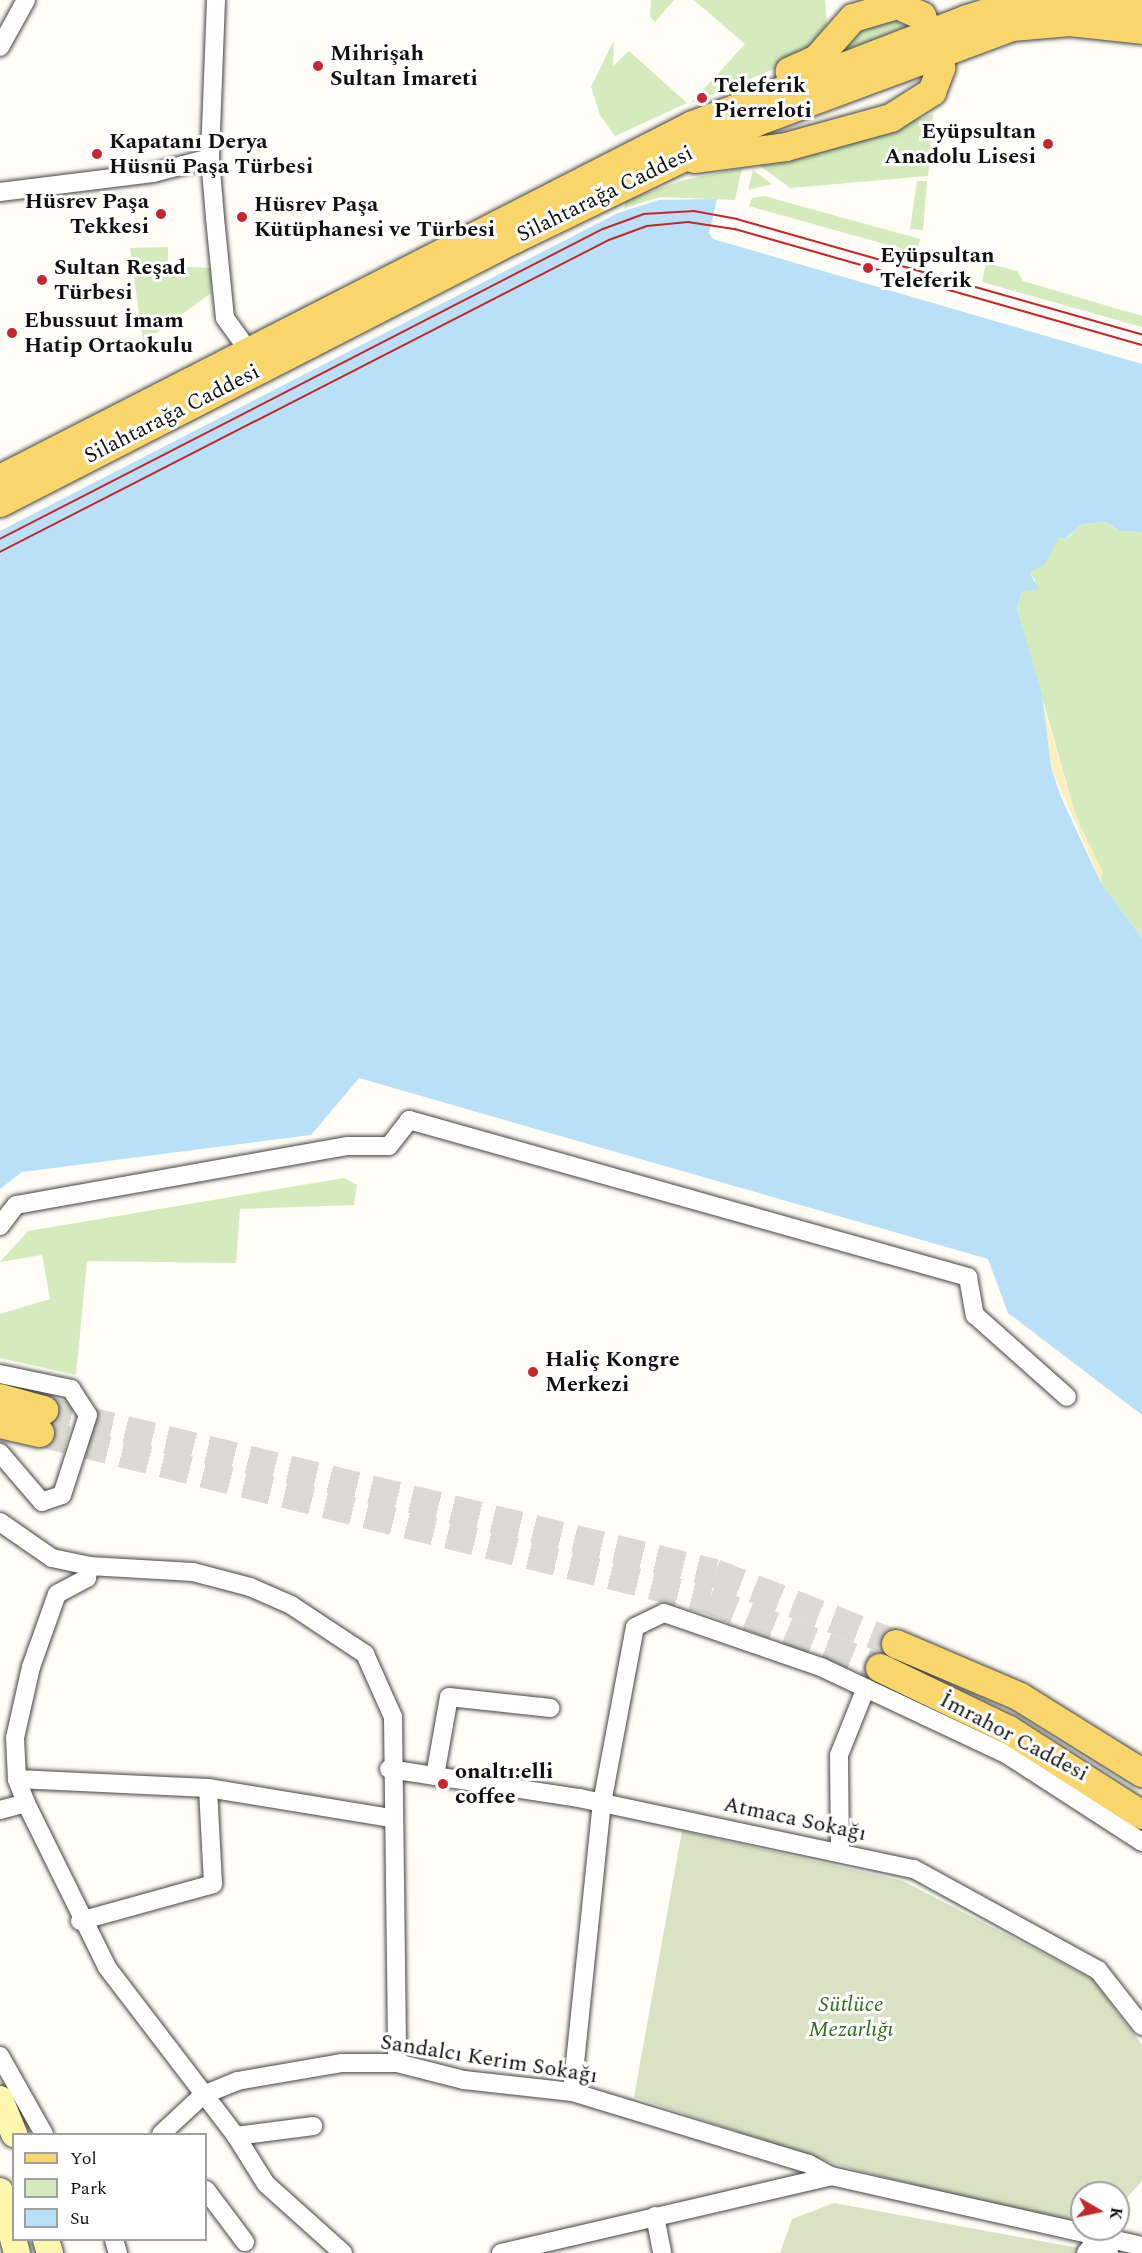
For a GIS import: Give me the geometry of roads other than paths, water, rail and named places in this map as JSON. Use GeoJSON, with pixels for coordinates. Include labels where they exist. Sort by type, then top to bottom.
{"type":"FeatureCollection","features":[{"type":"Feature","properties":{"kind":"main road","name":"Silahtarağa Caddesi"},"geometry":{"type":"LineString","coordinates":[[0,503],[671,160],[1009,6],[1067,0]]}},
{"type":"Feature","properties":{"kind":"main road"},"geometry":{"type":"LineString","coordinates":[[1077,0],[1142,8]]}},
{"type":"Feature","properties":{"kind":"main road"},"geometry":{"type":"LineString","coordinates":[[671,160],[786,147],[891,118],[937,87],[934,42],[922,16],[907,8],[870,10],[853,18],[817,59],[763,83],[735,108]]}},
{"type":"Feature","properties":{"kind":"main road","name":"Silahtarağa Caddesi"},"geometry":{"type":"LineString","coordinates":[[0,479],[249,351],[735,108],[934,42],[1028,24],[1095,22],[1142,30]]}},
{"type":"Feature","properties":{"kind":"main road"},"geometry":{"type":"LineString","coordinates":[[0,1398],[42,1421],[0,1424]]}},
{"type":"Feature","properties":{"kind":"main road","name":"İmrahor Caddesi"},"geometry":{"type":"LineString","coordinates":[[896,1644],[1020,1696],[1142,1773]]}},
{"type":"Feature","properties":{"kind":"main road","name":"İmrahor Caddesi"},"geometry":{"type":"LineString","coordinates":[[873,1678],[1009,1730],[1142,1815]]}},
{"type":"Feature","properties":{"kind":"main road"},"geometry":{"type":"LineString","coordinates":[[0,2099],[14,2133]]}},
{"type":"Feature","properties":{"kind":"main road"},"geometry":{"type":"LineString","coordinates":[[0,2191],[12,2235]]}},
{"type":"Feature","properties":{"kind":"street"},"geometry":{"type":"LineString","coordinates":[[0,47],[26,0]]}},
{"type":"Feature","properties":{"kind":"street"},"geometry":{"type":"LineString","coordinates":[[216,0],[210,158],[225,318],[249,351]]}},
{"type":"Feature","properties":{"kind":"street"},"geometry":{"type":"LineString","coordinates":[[0,192],[153,173],[210,158]]}},
{"type":"Feature","properties":{"kind":"street"},"geometry":{"type":"LineString","coordinates":[[0,1226],[16,1205],[348,1146],[389,1146],[409,1120],[968,1277],[975,1315],[1067,1398]]}},
{"type":"Feature","properties":{"kind":"street"},"geometry":{"type":"LineString","coordinates":[[0,1374],[71,1389],[88,1415],[62,1495],[42,1502],[0,1453]]}},
{"type":"Feature","properties":{"kind":"street"},"geometry":{"type":"LineString","coordinates":[[0,1522],[52,1558],[89,1566],[193,1572],[250,1587],[310,1617],[365,1654],[393,1717],[389,1769],[397,2064]]}},
{"type":"Feature","properties":{"kind":"street"},"geometry":{"type":"LineString","coordinates":[[89,1566],[87,1578],[57,1594],[31,1667],[15,1738],[17,1779],[80,1921],[107,1967],[236,2136],[266,2184],[344,2253]]}},
{"type":"Feature","properties":{"kind":"street"},"geometry":{"type":"LineString","coordinates":[[572,2092],[602,1803],[635,1627],[664,1613],[873,1678],[1006,1754],[1142,1842]]}},
{"type":"Feature","properties":{"kind":"street"},"geometry":{"type":"LineString","coordinates":[[840,1853],[839,1755],[873,1678]]}},
{"type":"Feature","properties":{"kind":"street"},"geometry":{"type":"LineString","coordinates":[[435,1776],[449,1697],[550,1708]]}},
{"type":"Feature","properties":{"kind":"street","name":"Atmaca Sokağı"},"geometry":{"type":"LineString","coordinates":[[389,1769],[602,1803],[924,1873],[1098,1970],[1142,2026]]}},
{"type":"Feature","properties":{"kind":"street"},"geometry":{"type":"LineString","coordinates":[[17,1779],[208,1788],[392,1818]]}},
{"type":"Feature","properties":{"kind":"street"},"geometry":{"type":"LineString","coordinates":[[80,1921],[213,1884],[208,1788]]}},
{"type":"Feature","properties":{"kind":"street"},"geometry":{"type":"LineString","coordinates":[[0,1810],[26,1803]]}},
{"type":"Feature","properties":{"kind":"street"},"geometry":{"type":"LineString","coordinates":[[0,2056],[43,2133]]}},
{"type":"Feature","properties":{"kind":"street","name":"Sandalcı Kerim Sokağı"},"geometry":{"type":"LineString","coordinates":[[160,2133],[203,2095],[237,2081],[342,2063],[397,2064],[464,2080],[572,2092],[809,2164],[831,2176]]}},
{"type":"Feature","properties":{"kind":"street"},"geometry":{"type":"LineString","coordinates":[[236,2136],[313,2126]]}},
{"type":"Feature","properties":{"kind":"street"},"geometry":{"type":"LineString","coordinates":[[501,2253],[831,2176],[1070,2231]]}},
{"type":"Feature","properties":{"kind":"street"},"geometry":{"type":"LineString","coordinates":[[207,2191],[245,2242]]}},
{"type":"Feature","properties":{"kind":"street"},"geometry":{"type":"LineString","coordinates":[[655,2216],[662,2253]]}},
{"type":"Feature","properties":{"kind":"street"},"geometry":{"type":"LineString","coordinates":[[1086,2253],[1096,2241]]}},
{"type":"Feature","properties":{"kind":"street"},"geometry":{"type":"LineString","coordinates":[[1113,2241],[1142,2247]]}},
{"type":"Feature","properties":{"kind":"water"},"geometry":{"type":"Polygon","coordinates":[[[717,199],[709,233],[713,239],[1142,364],[1142,532],[1118,531],[1106,522],[1082,524],[1065,539],[1059,537],[1045,564],[1030,572],[1038,590],[1022,591],[1017,609],[1042,694],[1051,767],[1061,797],[1101,883],[1142,938],[1142,1415],[1008,1313],[988,1259],[359,1078],[311,1135],[22,1172],[0,1189],[0,531],[618,213],[659,200],[717,199]]]}},
{"type":"Feature","properties":{"kind":"tunnel"},"geometry":{"type":"LineString","coordinates":[[44,1410],[715,1573],[896,1644]]}},
{"type":"Feature","properties":{"kind":"tunnel"},"geometry":{"type":"LineString","coordinates":[[40,1433],[709,1600],[880,1668]]}},
{"type":"Feature","properties":{"kind":"tram line"},"geometry":{"type":"LineString","coordinates":[[0,539],[603,229],[644,214],[694,211],[737,219],[1142,334]]}},
{"type":"Feature","properties":{"kind":"tram line"},"geometry":{"type":"LineString","coordinates":[[0,552],[609,240],[647,226],[688,222],[735,229],[1142,345]]}},
{"type":"Feature","properties":{"kind":"place","name":"Mihrişah Sultan İmareti"},"geometry":{"type":"Point","coordinates":[318,66]}},
{"type":"Feature","properties":{"kind":"place","name":"Teleferik Pierreloti"},"geometry":{"type":"Point","coordinates":[702,98]}},
{"type":"Feature","properties":{"kind":"place","name":"Eyüpsultan Anadolu Lisesi"},"geometry":{"type":"Point","coordinates":[1048,144]}},
{"type":"Feature","properties":{"kind":"place","name":"Kapatanı Derya Hüsnü Paşa Türbesi"},"geometry":{"type":"Point","coordinates":[97,154]}},
{"type":"Feature","properties":{"kind":"place","name":"Hüsrev Paşa Tekkesi"},"geometry":{"type":"Point","coordinates":[161,214]}},
{"type":"Feature","properties":{"kind":"place","name":"Hüsrev Paşa Kütüphanesi ve Türbesi"},"geometry":{"type":"Point","coordinates":[242,217]}},
{"type":"Feature","properties":{"kind":"place","name":"Eyüpsultan Teleferik"},"geometry":{"type":"Point","coordinates":[868,268]}},
{"type":"Feature","properties":{"kind":"place","name":"Sultan Reşad Türbesi"},"geometry":{"type":"Point","coordinates":[42,280]}},
{"type":"Feature","properties":{"kind":"place","name":"Ebussuut İmam Hatip Ortaokulu"},"geometry":{"type":"Point","coordinates":[12,333]}},
{"type":"Feature","properties":{"kind":"place","name":"Haliç Kongre Merkezi"},"geometry":{"type":"Point","coordinates":[533,1372]}},
{"type":"Feature","properties":{"kind":"place","name":"onaltı:elli coffee"},"geometry":{"type":"Point","coordinates":[443,1784]}},
{"type":"Feature","properties":{"kind":"park label","name":"Sütlüce Mezarlığı"},"geometry":{"type":"Point","coordinates":[851,2016]}}]}
